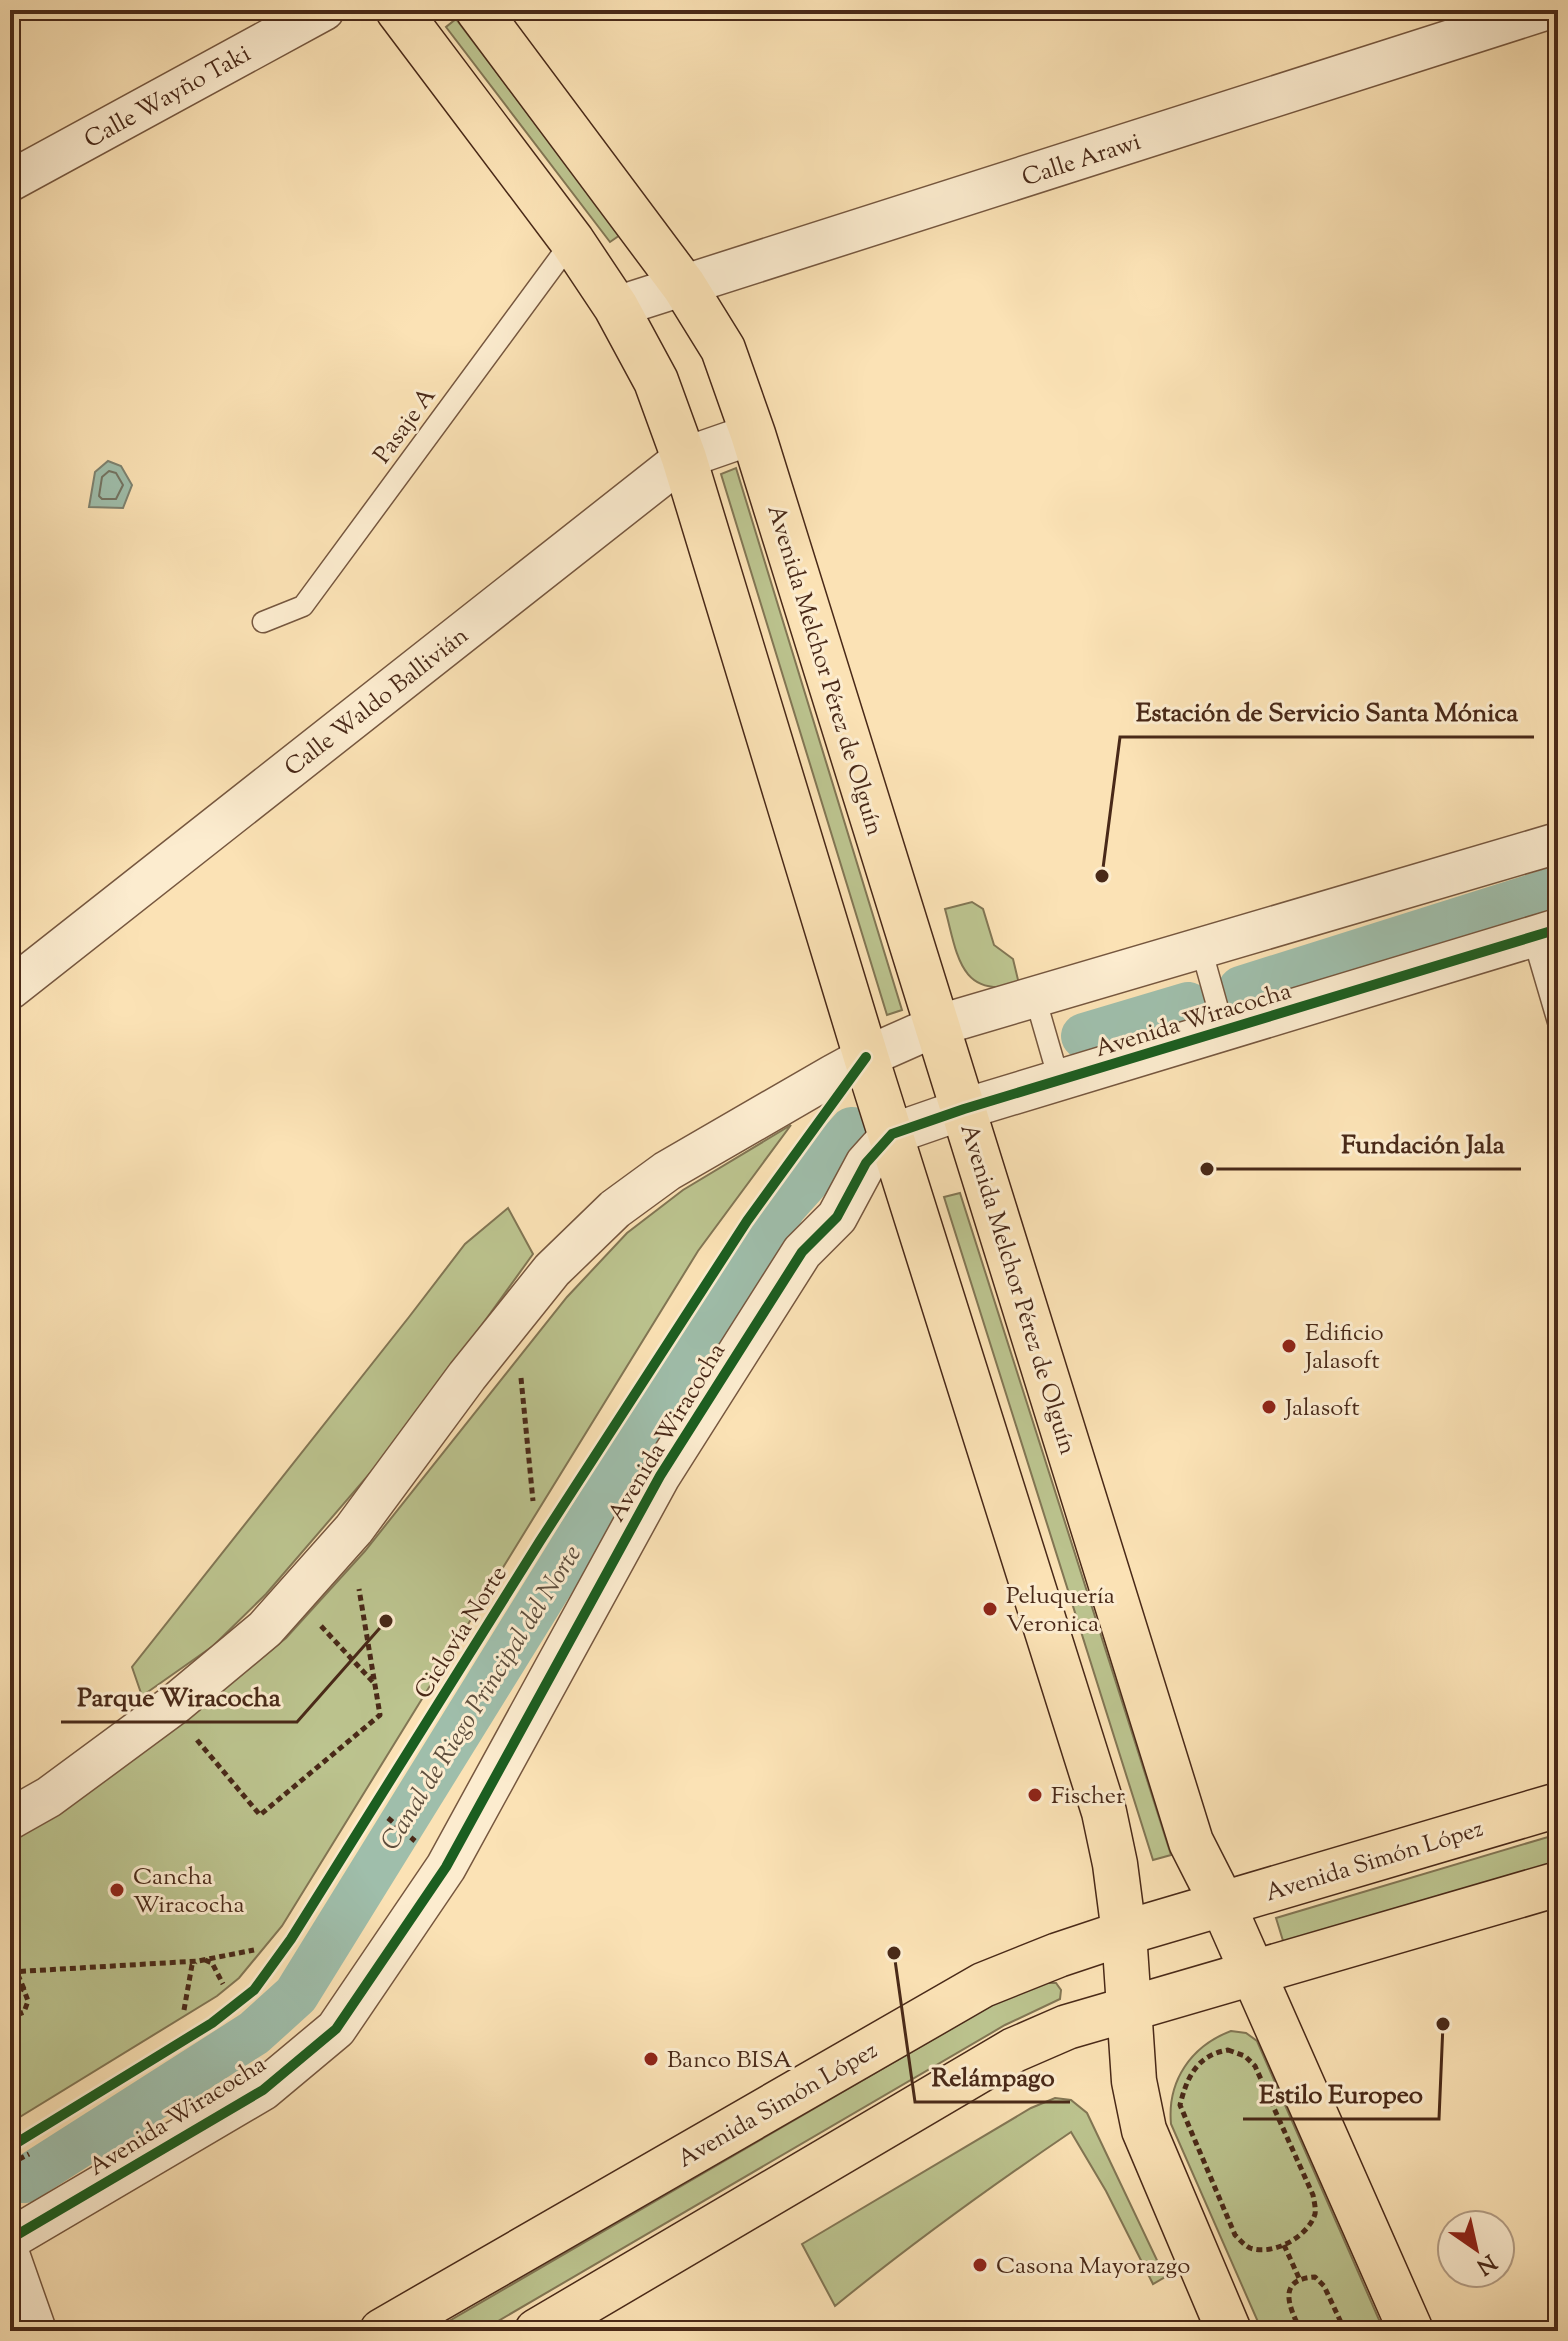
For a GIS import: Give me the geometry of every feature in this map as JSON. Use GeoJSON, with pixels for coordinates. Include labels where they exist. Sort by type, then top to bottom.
{"type":"FeatureCollection","features":[{"type":"Feature","properties":{"kind":"main road"},"geometry":{"type":"LineString","coordinates":[[398,10],[572,241],[616,307],[656,381],[684,458],[866,1057],[1104,1812],[1124,1933],[1134,2081],[1144,2130],[1229,2331]]}},
{"type":"Feature","properties":{"kind":"main road","name":"Avenida Melchor Pérez de Olguín"},"geometry":{"type":"LineString","coordinates":[[478,10],[684,286],[723,349],[753,434],[1191,1842],[1223,1905],[1411,2331]]}},
{"type":"Feature","properties":{"kind":"main road","name":"Avenida Simón López"},"geometry":{"type":"LineString","coordinates":[[382,2331],[983,1985],[1124,1933],[1558,1805]]}},
{"type":"Feature","properties":{"kind":"main road"},"geometry":{"type":"LineString","coordinates":[[537,2331],[1014,2050],[1067,2027],[1558,1884]]}},
{"type":"Feature","properties":{"kind":"street","name":"Calle Wayño Taki"},"geometry":{"type":"LineString","coordinates":[[10,181],[324,10]]}},
{"type":"Feature","properties":{"kind":"street","name":"Calle Arawi"},"geometry":{"type":"LineString","coordinates":[[616,307],[1545,10]]}},
{"type":"Feature","properties":{"kind":"street","name":"Calle Waldo Ballivián"},"geometry":{"type":"LineString","coordinates":[[12,983],[684,458],[753,434]]}},
{"type":"Feature","properties":{"kind":"street"},"geometry":{"type":"LineString","coordinates":[[10,1819],[49,1797],[162,1713],[265,1629],[354,1529],[467,1376],[552,1270],[615,1209],[667,1171],[866,1057],[936,1026],[1558,843]]}},
{"type":"Feature","properties":{"kind":"street","name":"Avenida Wiracocha"},"geometry":{"type":"LineString","coordinates":[[10,2239],[263,2090],[336,2029],[446,1867],[653,1489],[712,1391],[802,1252],[837,1217],[866,1163],[892,1134],[964,1109],[1545,933]]}},
{"type":"Feature","properties":{"kind":"street"},"geometry":{"type":"LineString","coordinates":[[10,2257],[36,2331]]}},
{"type":"Feature","properties":{"kind":"lane","name":"Pasaje A"},"geometry":{"type":"LineString","coordinates":[[263,622],[303,606],[572,241]]}},
{"type":"Feature","properties":{"kind":"lane"},"geometry":{"type":"LineString","coordinates":[[1545,933],[1558,1022]]}},
{"type":"Feature","properties":{"kind":"lane"},"geometry":{"type":"LineString","coordinates":[[1201,948],[1224,1030]]}},
{"type":"Feature","properties":{"kind":"lane"},"geometry":{"type":"LineString","coordinates":[[1035,997],[1059,1080]]}},
{"type":"Feature","properties":{"kind":"path"},"geometry":{"type":"LineString","coordinates":[[520,1369],[533,1501]]}},
{"type":"Feature","properties":{"kind":"path"},"geometry":{"type":"LineString","coordinates":[[189,1730],[260,1815],[380,1715],[358,1577]]}},
{"type":"Feature","properties":{"kind":"path"},"geometry":{"type":"LineString","coordinates":[[319,1624],[374,1684]]}},
{"type":"Feature","properties":{"kind":"path"},"geometry":{"type":"LineString","coordinates":[[388,1818],[418,1844]]}},
{"type":"Feature","properties":{"kind":"path"},"geometry":{"type":"LineString","coordinates":[[184,2010],[192,1965],[198,1961],[254,1950]]}},
{"type":"Feature","properties":{"kind":"path"},"geometry":{"type":"LineString","coordinates":[[10,1956],[13,1972],[27,1995],[27,2006],[20,2016],[10,2018]]}},
{"type":"Feature","properties":{"kind":"path"},"geometry":{"type":"LineString","coordinates":[[13,1972],[206,1960],[212,1963],[223,1984]]}},
{"type":"Feature","properties":{"kind":"path"},"geometry":{"type":"LineString","coordinates":[[10,1983],[24,1990]]}},
{"type":"Feature","properties":{"kind":"path"},"geometry":{"type":"LineString","coordinates":[[1228,2050],[1245,2056],[1255,2066],[1313,2195],[1316,2211],[1308,2228],[1284,2245],[1262,2250],[1247,2247],[1235,2235],[1185,2121],[1180,2105],[1184,2087],[1195,2065],[1214,2052],[1228,2050]]}},
{"type":"Feature","properties":{"kind":"path"},"geometry":{"type":"LineString","coordinates":[[10,2164],[29,2154]]}},
{"type":"Feature","properties":{"kind":"path"},"geometry":{"type":"LineString","coordinates":[[1284,2245],[1299,2278]]}},
{"type":"Feature","properties":{"kind":"path"},"geometry":{"type":"LineString","coordinates":[[1301,2331],[1290,2307],[1292,2284],[1299,2278],[1315,2277],[1324,2286],[1345,2331]]}},
{"type":"Feature","properties":{"kind":"green space"},"geometry":{"type":"Polygon","coordinates":[[[456,19],[620,235],[610,242],[446,27],[456,19]]]}},
{"type":"Feature","properties":{"kind":"green space"},"geometry":{"type":"Polygon","coordinates":[[[736,468],[902,1010],[887,1015],[721,474],[736,468]]]}},
{"type":"Feature","properties":{"kind":"green space"},"geometry":{"type":"Polygon","coordinates":[[[972,902],[983,909],[994,945],[1013,959],[1019,984],[999,987],[984,985],[972,979],[964,969],[945,909],[972,902]]]}},
{"type":"Feature","properties":{"kind":"green space"},"geometry":{"type":"Polygon","coordinates":[[[791,1125],[698,1251],[282,1926],[239,1978],[217,1996],[10,2123],[10,1844],[178,1726],[286,1638],[365,1551],[567,1297],[627,1233],[683,1190],[791,1125]]]}},
{"type":"Feature","properties":{"kind":"green space"},"geometry":{"type":"Polygon","coordinates":[[[960,1193],[1171,1855],[1153,1860],[944,1197],[960,1193]]]}},
{"type":"Feature","properties":{"kind":"green space"},"geometry":{"type":"Polygon","coordinates":[[[508,1208],[533,1254],[402,1436],[266,1594],[213,1646],[142,1696],[132,1667],[465,1244],[508,1208]]]}},
{"type":"Feature","properties":{"kind":"green space"},"geometry":{"type":"Polygon","coordinates":[[[1558,1834],[1558,1862],[1284,1944],[1276,1918],[1558,1834]]]}},
{"type":"Feature","properties":{"kind":"green space"},"geometry":{"type":"Polygon","coordinates":[[[1044,1983],[1056,1983],[1061,1990],[1060,1999],[1005,2025],[481,2331],[432,2331],[992,2005],[1044,1983]]]}},
{"type":"Feature","properties":{"kind":"green space"},"geometry":{"type":"Polygon","coordinates":[[[1231,2031],[1246,2033],[1257,2041],[1384,2331],[1262,2331],[1171,2124],[1173,2093],[1184,2067],[1204,2046],[1231,2031]]]}},
{"type":"Feature","properties":{"kind":"green space"},"geometry":{"type":"Polygon","coordinates":[[[1055,2098],[1071,2100],[1087,2113],[1165,2277],[1153,2284],[1106,2191],[1071,2132],[951,2216],[835,2306],[802,2244],[1031,2108],[1055,2098]]]}},
{"type":"Feature","properties":{"kind":"water"},"geometry":{"type":"Polygon","coordinates":[[[108,461],[121,466],[132,485],[123,508],[89,507],[95,472],[108,461]]]}},
{"type":"Feature","properties":{"kind":"waterway","name":"Canal de Riego Principal del Norte"},"geometry":{"type":"LineString","coordinates":[[1241,989],[1558,889]]}},
{"type":"Feature","properties":{"kind":"waterway","name":"Canal de Riego Principal del Norte"},"geometry":{"type":"LineString","coordinates":[[1084,1036],[1188,1005]]}},
{"type":"Feature","properties":{"kind":"waterway","name":"Canal de Riego Principal del Norte"},"geometry":{"type":"LineString","coordinates":[[24,2180],[254,2033],[296,1995],[784,1206],[852,1130]]}},
{"type":"Feature","properties":{"kind":"cycle path"},"geometry":{"type":"LineString","coordinates":[[10,2239],[263,2090],[336,2029],[446,1867],[660,1476],[802,1252],[837,1217],[866,1163],[892,1134],[964,1109],[1558,929]]}},
{"type":"Feature","properties":{"kind":"cycle path","name":"Ciclovía Norte"},"geometry":{"type":"LineString","coordinates":[[10,2147],[212,2023],[254,1990],[291,1939],[540,1541],[747,1221],[866,1057]]}},
{"type":"Feature","properties":{"kind":"place","name":"Estación de Servicio Santa Mónica"},"geometry":{"type":"Point","coordinates":[1102,876]}},
{"type":"Feature","properties":{"kind":"place","name":"Fundación Jala"},"geometry":{"type":"Point","coordinates":[1207,1169]}},
{"type":"Feature","properties":{"kind":"place","name":"Edificio Jalasoft"},"geometry":{"type":"Point","coordinates":[1289,1346]}},
{"type":"Feature","properties":{"kind":"place","name":"Jalasoft"},"geometry":{"type":"Point","coordinates":[1269,1407]}},
{"type":"Feature","properties":{"kind":"place","name":"Peluquería Veronica"},"geometry":{"type":"Point","coordinates":[990,1609]}},
{"type":"Feature","properties":{"kind":"place","name":"Parque Wiracocha"},"geometry":{"type":"Point","coordinates":[386,1621]}},
{"type":"Feature","properties":{"kind":"place","name":"Fischer"},"geometry":{"type":"Point","coordinates":[1035,1795]}},
{"type":"Feature","properties":{"kind":"place","name":"Cancha Wiracocha"},"geometry":{"type":"Point","coordinates":[117,1890]}},
{"type":"Feature","properties":{"kind":"place","name":"Relámpago"},"geometry":{"type":"Point","coordinates":[894,1953]}},
{"type":"Feature","properties":{"kind":"place","name":"Estilo Europeo"},"geometry":{"type":"Point","coordinates":[1443,2024]}},
{"type":"Feature","properties":{"kind":"place","name":"Banco BISA"},"geometry":{"type":"Point","coordinates":[651,2059]}},
{"type":"Feature","properties":{"kind":"place","name":"Casona Mayorazgo"},"geometry":{"type":"Point","coordinates":[980,2265]}}]}
